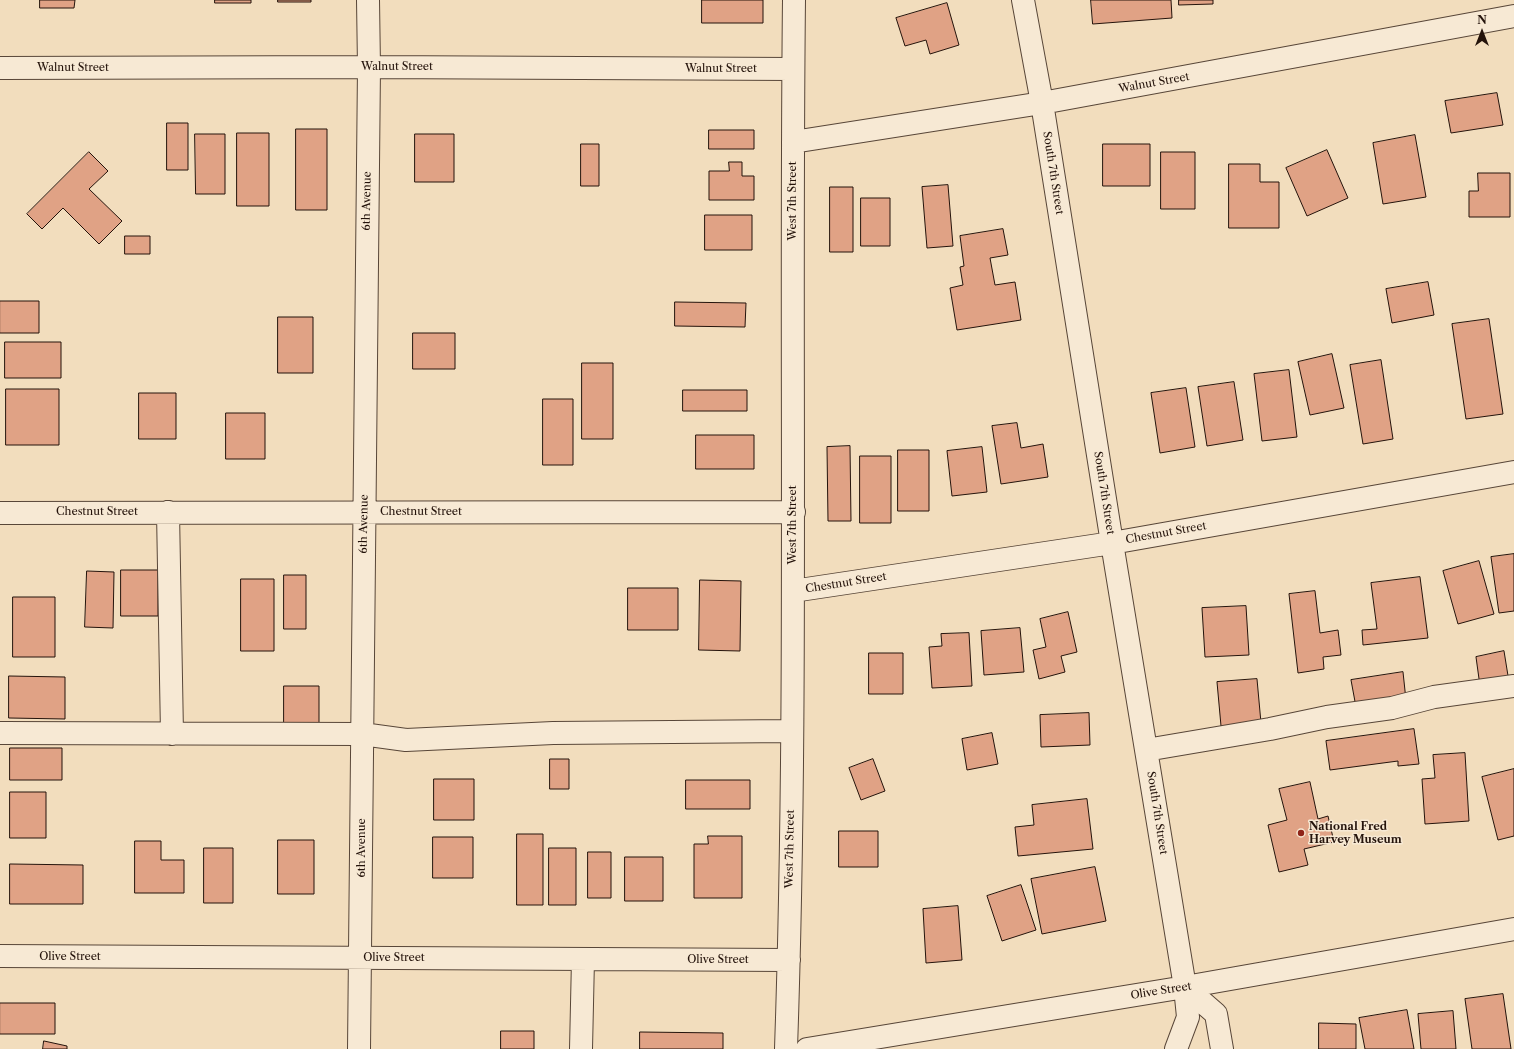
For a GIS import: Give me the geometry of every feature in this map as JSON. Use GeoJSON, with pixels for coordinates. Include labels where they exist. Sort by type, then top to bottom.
{"type":"FeatureCollection","features":[{"type":"Feature","properties":{"kind":"street","name":"6th Avenue"},"geometry":{"type":"LineString","coordinates":[[360,1049],[369,67],[368,0]]}},
{"type":"Feature","properties":{"kind":"street","name":"West 7th Street"},"geometry":{"type":"LineString","coordinates":[[786,1049],[789,960],[794,512],[794,0]]}},
{"type":"Feature","properties":{"kind":"street","name":"South 7th Street"},"geometry":{"type":"LineString","coordinates":[[1023,0],[1042,103],[1112,543],[1185,986],[1188,1017],[1176,1049]]}},
{"type":"Feature","properties":{"kind":"street","name":"Walnut Street"},"geometry":{"type":"LineString","coordinates":[[793,142],[1042,103],[1514,16]]}},
{"type":"Feature","properties":{"kind":"street","name":"Walnut Street"},"geometry":{"type":"LineString","coordinates":[[0,68],[369,67],[794,69]]}},
{"type":"Feature","properties":{"kind":"street","name":"Chestnut Street"},"geometry":{"type":"LineString","coordinates":[[793,591],[1112,543],[1514,472]]}},
{"type":"Feature","properties":{"kind":"street"},"geometry":{"type":"LineString","coordinates":[[168,512],[172,734]]}},
{"type":"Feature","properties":{"kind":"street","name":"Chestnut Street"},"geometry":{"type":"LineString","coordinates":[[0,513],[794,512]]}},
{"type":"Feature","properties":{"kind":"street"},"geometry":{"type":"LineString","coordinates":[[1146,750],[1270,729],[1327,717],[1392,708],[1434,697],[1514,686]]}},
{"type":"Feature","properties":{"kind":"street"},"geometry":{"type":"LineString","coordinates":[[0,733],[362,734],[406,740],[553,733],[792,731]]}},
{"type":"Feature","properties":{"kind":"street","name":"Olive Street"},"geometry":{"type":"LineString","coordinates":[[807,1049],[1514,929]]}},
{"type":"Feature","properties":{"kind":"street","name":"Olive Street"},"geometry":{"type":"LineString","coordinates":[[0,956],[789,960]]}},
{"type":"Feature","properties":{"kind":"street"},"geometry":{"type":"LineString","coordinates":[[581,1049],[583,959]]}},
{"type":"Feature","properties":{"kind":"street"},"geometry":{"type":"LineString","coordinates":[[1185,986],[1216,1014],[1222,1049]]}},
{"type":"Feature","properties":{"kind":"building"},"geometry":{"type":"Polygon","coordinates":[[[40,0],[75,0],[74,8],[40,8],[40,0]]]}},
{"type":"Feature","properties":{"kind":"building"},"geometry":{"type":"Polygon","coordinates":[[[215,0],[251,0],[251,3],[215,3],[215,0]]]}},
{"type":"Feature","properties":{"kind":"building"},"geometry":{"type":"Polygon","coordinates":[[[278,0],[311,0],[311,2],[278,2],[278,0]]]}},
{"type":"Feature","properties":{"kind":"building"},"geometry":{"type":"Polygon","coordinates":[[[702,0],[763,0],[763,23],[702,23],[702,0]]]}},
{"type":"Feature","properties":{"kind":"building"},"geometry":{"type":"Polygon","coordinates":[[[1091,0],[1171,0],[1172,18],[1093,24],[1091,0]]]}},
{"type":"Feature","properties":{"kind":"building"},"geometry":{"type":"Polygon","coordinates":[[[1179,0],[1213,0],[1213,4],[1179,5],[1179,0]]]}},
{"type":"Feature","properties":{"kind":"building"},"geometry":{"type":"Polygon","coordinates":[[[947,3],[959,45],[930,54],[926,40],[905,46],[896,18],[947,3]]]}},
{"type":"Feature","properties":{"kind":"building"},"geometry":{"type":"Polygon","coordinates":[[[1497,93],[1503,125],[1451,133],[1445,101],[1497,93]]]}},
{"type":"Feature","properties":{"kind":"building"},"geometry":{"type":"Polygon","coordinates":[[[167,123],[188,123],[188,170],[167,170],[167,123]]]}},
{"type":"Feature","properties":{"kind":"building"},"geometry":{"type":"Polygon","coordinates":[[[296,129],[327,129],[327,210],[296,210],[296,129]]]}},
{"type":"Feature","properties":{"kind":"building"},"geometry":{"type":"Polygon","coordinates":[[[709,130],[754,130],[754,149],[709,149],[709,130]]]}},
{"type":"Feature","properties":{"kind":"building"},"geometry":{"type":"Polygon","coordinates":[[[237,133],[269,133],[269,206],[237,206],[237,133]]]}},
{"type":"Feature","properties":{"kind":"building"},"geometry":{"type":"Polygon","coordinates":[[[195,134],[225,134],[225,194],[196,194],[195,134]]]}},
{"type":"Feature","properties":{"kind":"building"},"geometry":{"type":"Polygon","coordinates":[[[415,134],[454,134],[454,182],[415,182],[415,134]]]}},
{"type":"Feature","properties":{"kind":"building"},"geometry":{"type":"Polygon","coordinates":[[[1415,135],[1426,197],[1383,204],[1373,143],[1415,135]]]}},
{"type":"Feature","properties":{"kind":"building"},"geometry":{"type":"Polygon","coordinates":[[[581,144],[599,144],[599,186],[581,186],[581,144]]]}},
{"type":"Feature","properties":{"kind":"building"},"geometry":{"type":"Polygon","coordinates":[[[1103,144],[1150,144],[1150,186],[1103,186],[1103,144]]]}},
{"type":"Feature","properties":{"kind":"building"},"geometry":{"type":"Polygon","coordinates":[[[1327,150],[1348,198],[1307,216],[1286,168],[1327,150]]]}},
{"type":"Feature","properties":{"kind":"building"},"geometry":{"type":"Polygon","coordinates":[[[89,152],[108,171],[89,189],[122,221],[99,244],[63,208],[42,229],[27,214],[89,152]]]}},
{"type":"Feature","properties":{"kind":"building"},"geometry":{"type":"Polygon","coordinates":[[[1161,152],[1195,152],[1195,209],[1161,209],[1161,152]]]}},
{"type":"Feature","properties":{"kind":"building"},"geometry":{"type":"Polygon","coordinates":[[[729,162],[742,162],[742,176],[754,176],[754,200],[709,200],[709,171],[729,171],[729,162]]]}},
{"type":"Feature","properties":{"kind":"building"},"geometry":{"type":"Polygon","coordinates":[[[1229,164],[1260,164],[1260,182],[1279,182],[1279,228],[1229,228],[1229,164]]]}},
{"type":"Feature","properties":{"kind":"building"},"geometry":{"type":"Polygon","coordinates":[[[1478,173],[1510,173],[1510,217],[1469,217],[1469,191],[1478,191],[1478,173]]]}},
{"type":"Feature","properties":{"kind":"building"},"geometry":{"type":"Polygon","coordinates":[[[948,185],[953,246],[927,248],[922,187],[948,185]]]}},
{"type":"Feature","properties":{"kind":"building"},"geometry":{"type":"Polygon","coordinates":[[[830,187],[853,187],[853,252],[830,252],[830,187]]]}},
{"type":"Feature","properties":{"kind":"building"},"geometry":{"type":"Polygon","coordinates":[[[861,198],[890,198],[890,246],[861,246],[861,198]]]}},
{"type":"Feature","properties":{"kind":"building"},"geometry":{"type":"Polygon","coordinates":[[[705,215],[752,215],[752,250],[705,250],[705,215]]]}},
{"type":"Feature","properties":{"kind":"building"},"geometry":{"type":"Polygon","coordinates":[[[1003,229],[1008,255],[990,258],[995,285],[1015,282],[1021,320],[957,330],[950,288],[963,285],[960,267],[964,266],[960,236],[1003,229]]]}},
{"type":"Feature","properties":{"kind":"building"},"geometry":{"type":"Polygon","coordinates":[[[125,236],[150,236],[150,254],[125,254],[125,236]]]}},
{"type":"Feature","properties":{"kind":"building"},"geometry":{"type":"Polygon","coordinates":[[[1428,282],[1434,315],[1392,323],[1386,289],[1428,282]]]}},
{"type":"Feature","properties":{"kind":"building"},"geometry":{"type":"Polygon","coordinates":[[[0,301],[39,301],[39,333],[0,333],[0,301]]]}},
{"type":"Feature","properties":{"kind":"building"},"geometry":{"type":"Polygon","coordinates":[[[675,302],[746,303],[745,327],[675,326],[675,302]]]}},
{"type":"Feature","properties":{"kind":"building"},"geometry":{"type":"Polygon","coordinates":[[[278,317],[313,317],[313,373],[278,373],[278,317]]]}},
{"type":"Feature","properties":{"kind":"building"},"geometry":{"type":"Polygon","coordinates":[[[1489,319],[1503,414],[1466,419],[1452,324],[1489,319]]]}},
{"type":"Feature","properties":{"kind":"building"},"geometry":{"type":"Polygon","coordinates":[[[413,333],[455,333],[455,369],[413,369],[413,333]]]}},
{"type":"Feature","properties":{"kind":"building"},"geometry":{"type":"Polygon","coordinates":[[[5,342],[61,342],[61,378],[5,378],[5,342]]]}},
{"type":"Feature","properties":{"kind":"building"},"geometry":{"type":"Polygon","coordinates":[[[1332,354],[1344,408],[1310,415],[1298,362],[1332,354]]]}},
{"type":"Feature","properties":{"kind":"building"},"geometry":{"type":"Polygon","coordinates":[[[1381,360],[1393,439],[1363,444],[1350,365],[1381,360]]]}},
{"type":"Feature","properties":{"kind":"building"},"geometry":{"type":"Polygon","coordinates":[[[582,363],[613,363],[613,439],[582,439],[582,363]]]}},
{"type":"Feature","properties":{"kind":"building"},"geometry":{"type":"Polygon","coordinates":[[[1289,370],[1297,437],[1262,441],[1254,374],[1289,370]]]}},
{"type":"Feature","properties":{"kind":"building"},"geometry":{"type":"Polygon","coordinates":[[[1234,382],[1243,440],[1207,446],[1198,387],[1234,382]]]}},
{"type":"Feature","properties":{"kind":"building"},"geometry":{"type":"Polygon","coordinates":[[[1186,388],[1195,447],[1160,453],[1151,393],[1186,388]]]}},
{"type":"Feature","properties":{"kind":"building"},"geometry":{"type":"Polygon","coordinates":[[[6,389],[59,389],[59,445],[6,445],[6,389]]]}},
{"type":"Feature","properties":{"kind":"building"},"geometry":{"type":"Polygon","coordinates":[[[683,390],[747,390],[747,411],[683,411],[683,390]]]}},
{"type":"Feature","properties":{"kind":"building"},"geometry":{"type":"Polygon","coordinates":[[[139,393],[176,393],[176,439],[139,439],[139,393]]]}},
{"type":"Feature","properties":{"kind":"building"},"geometry":{"type":"Polygon","coordinates":[[[543,399],[573,399],[573,465],[543,465],[543,399]]]}},
{"type":"Feature","properties":{"kind":"building"},"geometry":{"type":"Polygon","coordinates":[[[226,413],[265,413],[265,459],[226,459],[226,413]]]}},
{"type":"Feature","properties":{"kind":"building"},"geometry":{"type":"Polygon","coordinates":[[[1017,423],[1021,448],[1043,444],[1048,477],[1001,484],[992,426],[1017,423]]]}},
{"type":"Feature","properties":{"kind":"building"},"geometry":{"type":"Polygon","coordinates":[[[696,435],[754,435],[754,469],[696,469],[696,435]]]}},
{"type":"Feature","properties":{"kind":"building"},"geometry":{"type":"Polygon","coordinates":[[[850,446],[851,521],[828,521],[827,447],[850,446]]]}},
{"type":"Feature","properties":{"kind":"building"},"geometry":{"type":"Polygon","coordinates":[[[982,447],[987,492],[952,496],[947,451],[982,447]]]}},
{"type":"Feature","properties":{"kind":"building"},"geometry":{"type":"Polygon","coordinates":[[[898,450],[929,450],[929,511],[898,511],[898,450]]]}},
{"type":"Feature","properties":{"kind":"building"},"geometry":{"type":"Polygon","coordinates":[[[860,456],[891,456],[891,523],[860,523],[860,456]]]}},
{"type":"Feature","properties":{"kind":"building"},"geometry":{"type":"Polygon","coordinates":[[[1514,554],[1514,611],[1499,613],[1491,557],[1514,554]]]}},
{"type":"Feature","properties":{"kind":"building"},"geometry":{"type":"Polygon","coordinates":[[[1479,561],[1494,614],[1458,624],[1443,571],[1479,561]]]}},
{"type":"Feature","properties":{"kind":"building"},"geometry":{"type":"Polygon","coordinates":[[[121,570],[158,570],[158,616],[121,616],[121,570]]]}},
{"type":"Feature","properties":{"kind":"building"},"geometry":{"type":"Polygon","coordinates":[[[87,571],[114,572],[113,628],[85,627],[87,571]]]}},
{"type":"Feature","properties":{"kind":"building"},"geometry":{"type":"Polygon","coordinates":[[[284,575],[306,575],[306,629],[284,629],[284,575]]]}},
{"type":"Feature","properties":{"kind":"building"},"geometry":{"type":"Polygon","coordinates":[[[1420,577],[1428,638],[1363,645],[1362,630],[1377,629],[1371,583],[1420,577]]]}},
{"type":"Feature","properties":{"kind":"building"},"geometry":{"type":"Polygon","coordinates":[[[241,579],[274,579],[274,651],[241,651],[241,579]]]}},
{"type":"Feature","properties":{"kind":"building"},"geometry":{"type":"Polygon","coordinates":[[[700,580],[741,581],[740,651],[699,650],[700,580]]]}},
{"type":"Feature","properties":{"kind":"building"},"geometry":{"type":"Polygon","coordinates":[[[628,588],[678,588],[678,630],[628,630],[628,588]]]}},
{"type":"Feature","properties":{"kind":"building"},"geometry":{"type":"Polygon","coordinates":[[[1315,591],[1320,633],[1338,630],[1341,655],[1323,657],[1324,669],[1298,673],[1289,594],[1315,591]]]}},
{"type":"Feature","properties":{"kind":"building"},"geometry":{"type":"Polygon","coordinates":[[[13,597],[55,597],[55,657],[13,657],[13,597]]]}},
{"type":"Feature","properties":{"kind":"building"},"geometry":{"type":"Polygon","coordinates":[[[1246,606],[1249,655],[1205,657],[1202,608],[1246,606]]]}},
{"type":"Feature","properties":{"kind":"building"},"geometry":{"type":"Polygon","coordinates":[[[1068,612],[1077,652],[1061,656],[1065,672],[1039,679],[1033,650],[1046,647],[1040,619],[1068,612]]]}},
{"type":"Feature","properties":{"kind":"building"},"geometry":{"type":"Polygon","coordinates":[[[1020,628],[1024,672],[984,675],[981,631],[1020,628]]]}},
{"type":"Feature","properties":{"kind":"building"},"geometry":{"type":"Polygon","coordinates":[[[969,633],[972,686],[932,688],[929,647],[942,646],[941,634],[969,633]]]}},
{"type":"Feature","properties":{"kind":"building"},"geometry":{"type":"Polygon","coordinates":[[[1504,651],[1509,682],[1480,686],[1476,657],[1504,651]]]}},
{"type":"Feature","properties":{"kind":"building"},"geometry":{"type":"Polygon","coordinates":[[[869,653],[903,653],[903,694],[869,694],[869,653]]]}},
{"type":"Feature","properties":{"kind":"building"},"geometry":{"type":"Polygon","coordinates":[[[1403,672],[1406,700],[1356,707],[1351,680],[1403,672]]]}},
{"type":"Feature","properties":{"kind":"building"},"geometry":{"type":"Polygon","coordinates":[[[9,676],[65,677],[65,719],[9,718],[9,676]]]}},
{"type":"Feature","properties":{"kind":"building"},"geometry":{"type":"Polygon","coordinates":[[[1257,679],[1261,723],[1221,726],[1217,682],[1257,679]]]}},
{"type":"Feature","properties":{"kind":"building"},"geometry":{"type":"Polygon","coordinates":[[[284,686],[319,686],[319,723],[284,723],[284,686]]]}},
{"type":"Feature","properties":{"kind":"building"},"geometry":{"type":"Polygon","coordinates":[[[1089,713],[1090,745],[1041,747],[1040,715],[1089,713]]]}},
{"type":"Feature","properties":{"kind":"building"},"geometry":{"type":"Polygon","coordinates":[[[1414,729],[1419,764],[1398,766],[1398,761],[1330,770],[1326,741],[1414,729]]]}},
{"type":"Feature","properties":{"kind":"building"},"geometry":{"type":"Polygon","coordinates":[[[992,733],[998,764],[967,770],[962,739],[992,733]]]}},
{"type":"Feature","properties":{"kind":"building"},"geometry":{"type":"Polygon","coordinates":[[[10,748],[62,748],[62,780],[10,780],[10,748]]]}},
{"type":"Feature","properties":{"kind":"building"},"geometry":{"type":"Polygon","coordinates":[[[1465,753],[1469,821],[1425,824],[1422,779],[1435,778],[1433,755],[1465,753]]]}},
{"type":"Feature","properties":{"kind":"building"},"geometry":{"type":"Polygon","coordinates":[[[550,759],[569,759],[569,789],[550,789],[550,759]]]}},
{"type":"Feature","properties":{"kind":"building"},"geometry":{"type":"Polygon","coordinates":[[[873,759],[885,791],[861,800],[849,768],[873,759]]]}},
{"type":"Feature","properties":{"kind":"building"},"geometry":{"type":"Polygon","coordinates":[[[1514,769],[1514,836],[1498,840],[1482,777],[1514,769]]]}},
{"type":"Feature","properties":{"kind":"building"},"geometry":{"type":"Polygon","coordinates":[[[434,779],[474,779],[474,820],[434,820],[434,779]]]}},
{"type":"Feature","properties":{"kind":"building"},"geometry":{"type":"Polygon","coordinates":[[[686,780],[750,780],[750,809],[686,809],[686,780]]]}},
{"type":"Feature","properties":{"kind":"building","name":"National Fred Harvey Museum"},"geometry":{"type":"Polygon","coordinates":[[[1310,782],[1318,819],[1328,816],[1334,842],[1304,849],[1308,865],[1279,872],[1268,825],[1287,820],[1279,789],[1310,782]]]}},
{"type":"Feature","properties":{"kind":"building"},"geometry":{"type":"Polygon","coordinates":[[[10,792],[46,792],[46,838],[10,838],[10,792]]]}},
{"type":"Feature","properties":{"kind":"building"},"geometry":{"type":"Polygon","coordinates":[[[1087,799],[1093,849],[1018,856],[1015,827],[1034,825],[1032,805],[1087,799]]]}},
{"type":"Feature","properties":{"kind":"building"},"geometry":{"type":"Polygon","coordinates":[[[839,831],[878,831],[878,867],[839,867],[839,831]]]}},
{"type":"Feature","properties":{"kind":"building"},"geometry":{"type":"Polygon","coordinates":[[[517,834],[543,834],[543,905],[517,905],[517,834]]]}},
{"type":"Feature","properties":{"kind":"building"},"geometry":{"type":"Polygon","coordinates":[[[708,836],[742,836],[742,898],[694,898],[694,844],[708,844],[708,836]]]}},
{"type":"Feature","properties":{"kind":"building"},"geometry":{"type":"Polygon","coordinates":[[[433,837],[473,837],[473,878],[433,878],[433,837]]]}},
{"type":"Feature","properties":{"kind":"building"},"geometry":{"type":"Polygon","coordinates":[[[278,840],[314,840],[314,894],[278,894],[278,840]]]}},
{"type":"Feature","properties":{"kind":"building"},"geometry":{"type":"Polygon","coordinates":[[[135,841],[161,841],[161,860],[184,860],[184,893],[135,893],[135,841]]]}},
{"type":"Feature","properties":{"kind":"building"},"geometry":{"type":"Polygon","coordinates":[[[204,848],[233,848],[233,903],[204,903],[204,848]]]}},
{"type":"Feature","properties":{"kind":"building"},"geometry":{"type":"Polygon","coordinates":[[[549,848],[576,848],[576,905],[549,905],[549,848]]]}},
{"type":"Feature","properties":{"kind":"building"},"geometry":{"type":"Polygon","coordinates":[[[588,852],[611,852],[611,898],[588,898],[588,852]]]}},
{"type":"Feature","properties":{"kind":"building"},"geometry":{"type":"Polygon","coordinates":[[[625,857],[663,857],[663,901],[625,901],[625,857]]]}},
{"type":"Feature","properties":{"kind":"building"},"geometry":{"type":"Polygon","coordinates":[[[10,864],[83,865],[83,904],[10,904],[10,864]]]}},
{"type":"Feature","properties":{"kind":"building"},"geometry":{"type":"Polygon","coordinates":[[[1095,867],[1106,921],[1042,934],[1031,879],[1095,867]]]}},
{"type":"Feature","properties":{"kind":"building"},"geometry":{"type":"Polygon","coordinates":[[[1021,885],[1036,930],[1002,941],[987,896],[1021,885]]]}},
{"type":"Feature","properties":{"kind":"building"},"geometry":{"type":"Polygon","coordinates":[[[958,906],[962,960],[926,963],[923,909],[958,906]]]}},
{"type":"Feature","properties":{"kind":"building"},"geometry":{"type":"Polygon","coordinates":[[[1503,994],[1511,1049],[1472,1049],[1465,999],[1503,994]]]}},
{"type":"Feature","properties":{"kind":"building"},"geometry":{"type":"Polygon","coordinates":[[[0,1003],[55,1003],[55,1034],[0,1034],[0,1003]]]}},
{"type":"Feature","properties":{"kind":"building"},"geometry":{"type":"Polygon","coordinates":[[[1407,1010],[1414,1049],[1365,1049],[1359,1018],[1407,1010]]]}},
{"type":"Feature","properties":{"kind":"building"},"geometry":{"type":"Polygon","coordinates":[[[1453,1011],[1456,1049],[1421,1049],[1418,1014],[1453,1011]]]}},
{"type":"Feature","properties":{"kind":"building"},"geometry":{"type":"Polygon","coordinates":[[[1319,1023],[1356,1024],[1356,1049],[1319,1049],[1319,1023]]]}},
{"type":"Feature","properties":{"kind":"building"},"geometry":{"type":"Polygon","coordinates":[[[501,1031],[534,1031],[534,1049],[501,1049],[501,1031]]]}},
{"type":"Feature","properties":{"kind":"building"},"geometry":{"type":"Polygon","coordinates":[[[640,1032],[723,1033],[723,1049],[640,1049],[640,1032]]]}},
{"type":"Feature","properties":{"kind":"building"},"geometry":{"type":"Polygon","coordinates":[[[44,1041],[67,1046],[67,1049],[43,1049],[44,1041]]]}},
{"type":"Feature","properties":{"kind":"place","name":"National Fred Harvey Museum"},"geometry":{"type":"Point","coordinates":[1301,833]}}]}
